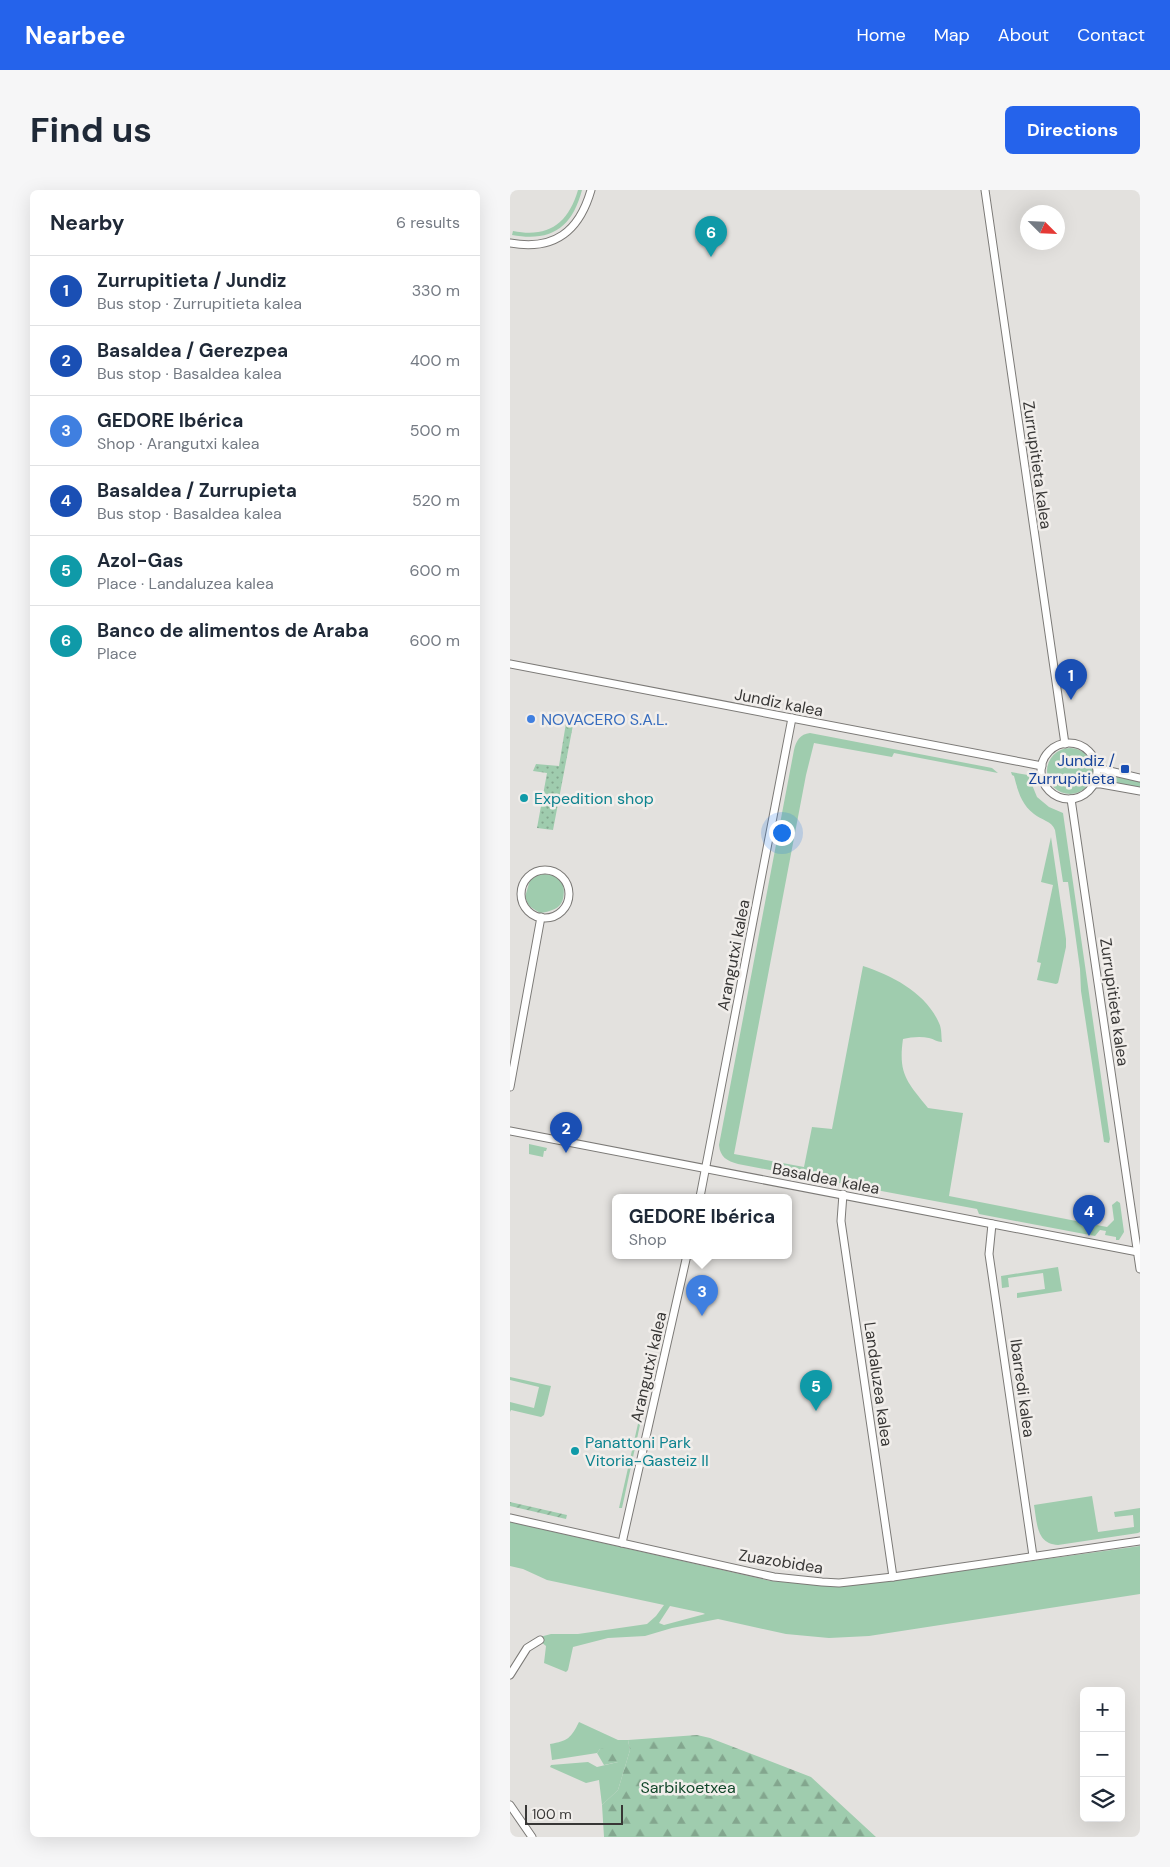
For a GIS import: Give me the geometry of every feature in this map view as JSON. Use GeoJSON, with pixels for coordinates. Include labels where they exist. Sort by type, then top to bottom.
{"type":"FeatureCollection","features":[{"type":"Feature","properties":{"kind":"street"},"geometry":{"type":"LineString","coordinates":[[510,243],[538,245],[554,241],[562,236],[570,230],[581,216],[591,190]]}},
{"type":"Feature","properties":{"kind":"street","name":"Zurrupitieta kalea"},"geometry":{"type":"LineString","coordinates":[[985,190],[1065,744]]}},
{"type":"Feature","properties":{"kind":"street","name":"Jundiz kalea"},"geometry":{"type":"LineString","coordinates":[[510,664],[1042,766]]}},
{"type":"Feature","properties":{"kind":"street","name":"Arangutxi kalea"},"geometry":{"type":"LineString","coordinates":[[701,1194],[792,718]]}},
{"type":"Feature","properties":{"kind":"street"},"geometry":{"type":"LineString","coordinates":[[1065,744],[1084,747],[1093,756],[1097,768],[1094,784],[1084,794],[1071,799],[1059,797],[1048,790],[1042,779],[1042,766],[1048,754],[1053,749],[1065,744]]}},
{"type":"Feature","properties":{"kind":"street"},"geometry":{"type":"LineString","coordinates":[[1097,768],[1140,778]]}},
{"type":"Feature","properties":{"kind":"street"},"geometry":{"type":"LineString","coordinates":[[1094,784],[1140,791]]}},
{"type":"Feature","properties":{"kind":"street","name":"Zurrupitieta kalea"},"geometry":{"type":"LineString","coordinates":[[1071,799],[1140,1269]]}},
{"type":"Feature","properties":{"kind":"street"},"geometry":{"type":"LineString","coordinates":[[537,871],[554,871],[562,876],[567,883],[568,900],[558,914],[550,917],[541,917],[532,914],[526,908],[522,900],[521,891],[529,876],[537,871]]}},
{"type":"Feature","properties":{"kind":"street"},"geometry":{"type":"LineString","coordinates":[[510,1087],[541,917]]}},
{"type":"Feature","properties":{"kind":"street","name":"Basaldea kalea"},"geometry":{"type":"LineString","coordinates":[[510,1131],[1138,1252]]}},
{"type":"Feature","properties":{"kind":"street","name":"Landaluzea kalea"},"geometry":{"type":"LineString","coordinates":[[842,1194],[841,1221],[893,1576]]}},
{"type":"Feature","properties":{"kind":"street","name":"Ibarredi kalea"},"geometry":{"type":"LineString","coordinates":[[992,1224],[989,1254],[1033,1556]]}},
{"type":"Feature","properties":{"kind":"street","name":"Arangutxi kalea"},"geometry":{"type":"LineString","coordinates":[[622,1543],[686,1259]]}},
{"type":"Feature","properties":{"kind":"street","name":"Zuazobidea"},"geometry":{"type":"LineString","coordinates":[[510,1518],[766,1576],[805,1582],[839,1582],[893,1576],[1140,1541]]}},
{"type":"Feature","properties":{"kind":"street"},"geometry":{"type":"LineString","coordinates":[[510,1675],[528,1648],[540,1640]]}},
{"type":"Feature","properties":{"kind":"street"},"geometry":{"type":"LineString","coordinates":[[510,1805],[532,1837]]}},
{"type":"Feature","properties":{"kind":"green space"},"geometry":{"type":"Polygon","coordinates":[[[578,190],[582,190],[578,203],[566,223],[558,229],[549,234],[538,236],[512,235],[513,231],[537,232],[555,226],[569,212],[578,190]]]}},
{"type":"Feature","properties":{"kind":"green space"},"geometry":{"type":"Polygon","coordinates":[[[566,723],[573,725],[553,830],[537,828],[547,773],[533,771],[536,764],[559,766],[566,723]]]}},
{"type":"Feature","properties":{"kind":"green space"},"geometry":{"type":"Polygon","coordinates":[[[810,733],[992,768],[998,773],[894,753],[892,757],[814,743],[806,775],[734,1154],[804,1167],[812,1127],[832,1129],[863,966],[886,975],[917,994],[933,1012],[940,1025],[942,1042],[923,1037],[903,1039],[902,1061],[906,1077],[928,1108],[963,1113],[949,1196],[1107,1227],[1114,1220],[1112,1205],[1117,1201],[1120,1203],[1124,1232],[1119,1240],[1116,1240],[1116,1237],[1105,1235],[1106,1231],[1100,1230],[1095,1236],[979,1214],[977,1209],[738,1164],[727,1160],[723,1155],[719,1145],[794,750],[799,738],[810,733]]]}},
{"type":"Feature","properties":{"kind":"green space"},"geometry":{"type":"Polygon","coordinates":[[[1065,748],[1075,748],[1087,754],[1092,762],[1092,780],[1087,788],[1079,793],[1065,794],[1057,791],[1050,784],[1047,776],[1047,766],[1050,758],[1057,751],[1065,748]]]}},
{"type":"Feature","properties":{"kind":"green space"},"geometry":{"type":"Polygon","coordinates":[[[1011,772],[1028,775],[1037,797],[1049,807],[1063,813],[1110,1139],[1109,1143],[1104,1142],[1081,991],[1080,969],[1068,882],[1063,882],[1055,830],[1054,827],[1026,806],[1011,772]]]}},
{"type":"Feature","properties":{"kind":"green space"},"geometry":{"type":"Polygon","coordinates":[[[1109,775],[1140,781],[1140,788],[1108,782],[1109,775]]]}},
{"type":"Feature","properties":{"kind":"green space"},"geometry":{"type":"Polygon","coordinates":[[[1051,837],[1066,939],[1059,979],[1056,984],[1037,980],[1041,963],[1037,962],[1053,885],[1041,882],[1051,837]]]}},
{"type":"Feature","properties":{"kind":"green space"},"geometry":{"type":"Polygon","coordinates":[[[543,874],[553,875],[563,882],[564,895],[563,900],[553,910],[540,913],[529,906],[525,897],[530,880],[535,876],[543,874]]]}},
{"type":"Feature","properties":{"kind":"green space"},"geometry":{"type":"Polygon","coordinates":[[[529,1144],[547,1148],[544,1151],[543,1157],[529,1154],[529,1144]]]}},
{"type":"Feature","properties":{"kind":"green space"},"geometry":{"type":"Polygon","coordinates":[[[1058,1267],[1062,1291],[1017,1298],[1017,1293],[1045,1289],[1043,1273],[1008,1278],[1009,1287],[1002,1288],[1001,1276],[1058,1267]]]}},
{"type":"Feature","properties":{"kind":"green space"},"geometry":{"type":"Polygon","coordinates":[[[510,1377],[551,1386],[544,1415],[541,1417],[511,1410],[510,1412],[510,1402],[534,1408],[539,1387],[510,1380],[510,1377]]]}},
{"type":"Feature","properties":{"kind":"green space"},"geometry":{"type":"Polygon","coordinates":[[[644,1397],[646,1397],[622,1508],[619,1508],[644,1397]]]}},
{"type":"Feature","properties":{"kind":"green space"},"geometry":{"type":"Polygon","coordinates":[[[1092,1496],[1098,1532],[1134,1527],[1133,1515],[1115,1517],[1114,1512],[1140,1508],[1140,1532],[1058,1545],[1045,1541],[1037,1525],[1034,1505],[1092,1496]]]}},
{"type":"Feature","properties":{"kind":"green space"},"geometry":{"type":"Polygon","coordinates":[[[510,1502],[567,1515],[566,1519],[510,1506],[510,1502]]]}},
{"type":"Feature","properties":{"kind":"green space"},"geometry":{"type":"Polygon","coordinates":[[[510,1522],[771,1581],[832,1586],[882,1582],[1140,1546],[1140,1594],[869,1636],[829,1638],[786,1634],[718,1619],[672,1628],[645,1636],[608,1638],[573,1647],[566,1672],[544,1663],[546,1646],[536,1638],[551,1634],[578,1634],[647,1624],[664,1605],[547,1580],[523,1569],[510,1566],[510,1522]],[[670,1606],[659,1623],[664,1625],[705,1614],[670,1606]]]}},
{"type":"Feature","properties":{"kind":"green space"},"geometry":{"type":"Polygon","coordinates":[[[579,1722],[618,1740],[628,1740],[630,1750],[618,1790],[602,1805],[599,1780],[586,1783],[550,1767],[551,1765],[588,1762],[597,1767],[618,1762],[600,1749],[597,1753],[552,1760],[550,1744],[561,1742],[568,1738],[574,1732],[579,1722]]]}},
{"type":"Feature","properties":{"kind":"green space","name":"Sarbikoetxea"},"geometry":{"type":"Polygon","coordinates":[[[697,1735],[710,1738],[811,1777],[876,1837],[604,1837],[602,1805],[618,1790],[630,1750],[628,1740],[697,1735]]]}},
{"type":"Feature","properties":{"kind":"green space"},"geometry":{"type":"Polygon","coordinates":[[[617,1747],[618,1762],[604,1765],[597,1753],[600,1749],[617,1747]]]}},
{"type":"Feature","properties":{"kind":"place","name":"Banco de alimentos de Araba"},"geometry":{"type":"Point","coordinates":[711,257]}},
{"type":"Feature","properties":{"kind":"place","name":"Zurrupitieta / Jundiz"},"geometry":{"type":"Point","coordinates":[1071,700]}},
{"type":"Feature","properties":{"kind":"place","name":"NOVACERO S.A.L."},"geometry":{"type":"Point","coordinates":[531,719]}},
{"type":"Feature","properties":{"kind":"place","name":"Jundiz / Zurrupitieta"},"geometry":{"type":"Point","coordinates":[1125,769]}},
{"type":"Feature","properties":{"kind":"place","name":"Expedition shop"},"geometry":{"type":"Point","coordinates":[524,798]}},
{"type":"Feature","properties":{"kind":"place","name":"Basaldea / Gerezpea"},"geometry":{"type":"Point","coordinates":[566,1153]}},
{"type":"Feature","properties":{"kind":"place","name":"Basaldea / Zurrupieta"},"geometry":{"type":"Point","coordinates":[1089,1236]}},
{"type":"Feature","properties":{"kind":"place","name":"GEDORE Ibérica"},"geometry":{"type":"Point","coordinates":[702,1316]}},
{"type":"Feature","properties":{"kind":"place","name":"Azol-Gas"},"geometry":{"type":"Point","coordinates":[816,1411]}},
{"type":"Feature","properties":{"kind":"place","name":"Panattoni Park Vitoria-Gasteiz II"},"geometry":{"type":"Point","coordinates":[575,1451]}}]}
